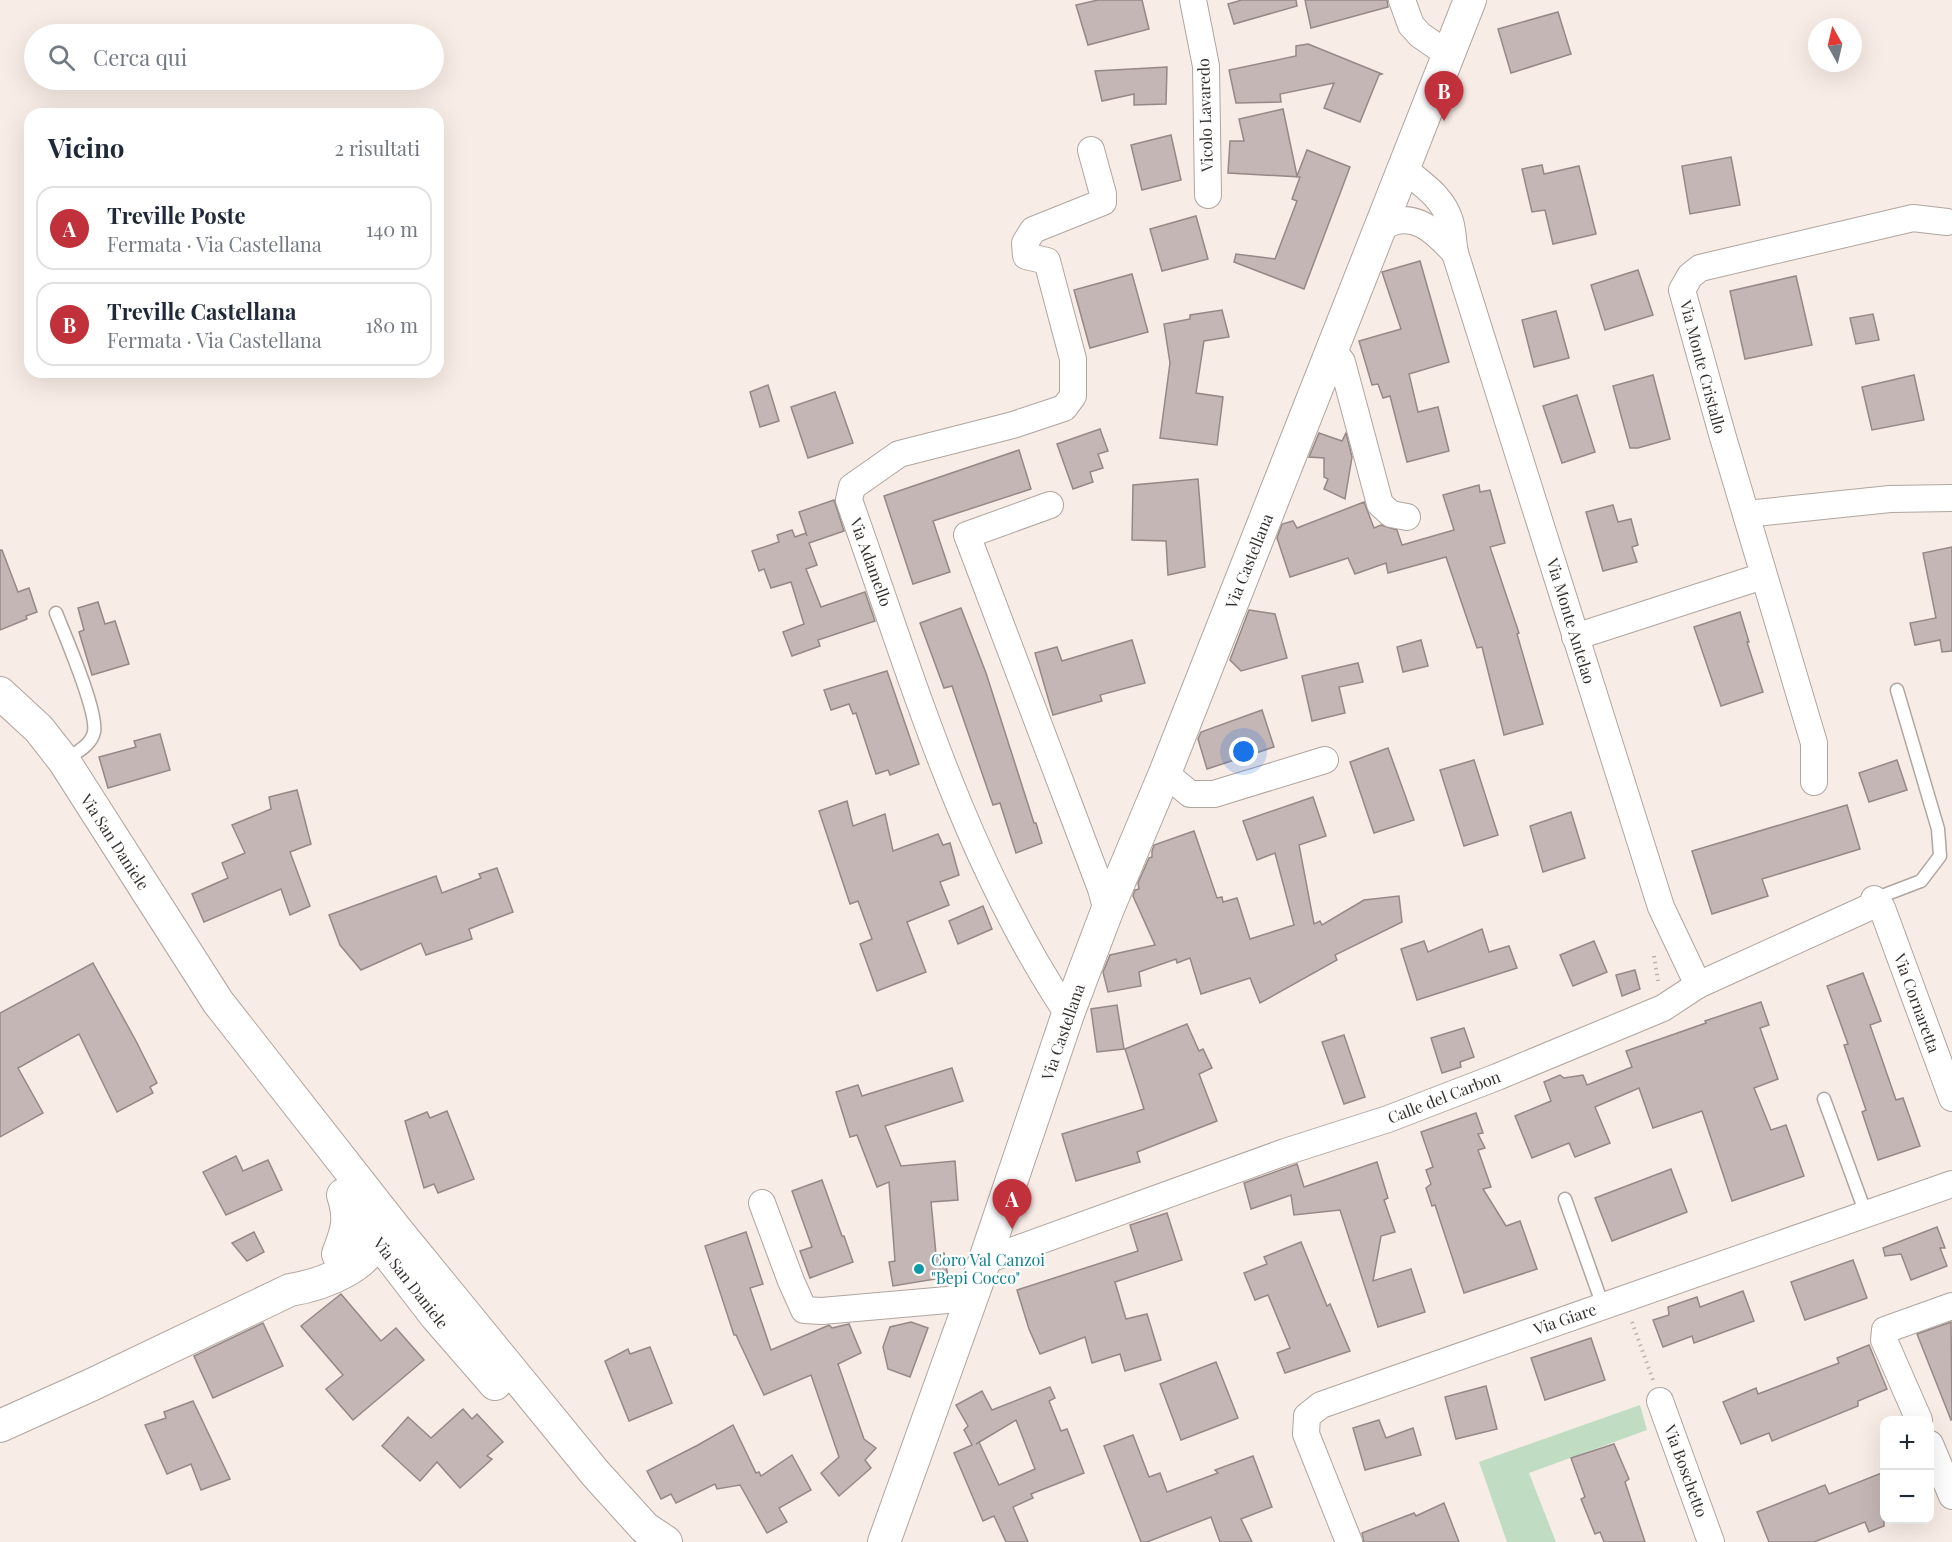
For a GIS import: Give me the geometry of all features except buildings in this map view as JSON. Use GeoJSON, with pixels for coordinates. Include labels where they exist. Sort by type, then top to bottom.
{"type":"FeatureCollection","features":[{"type":"Feature","properties":{"kind":"street","name":"Vicolo Lavaredo"},"geometry":{"type":"LineString","coordinates":[[1193,0],[1206,66],[1208,195]]}},
{"type":"Feature","properties":{"kind":"street"},"geometry":{"type":"LineString","coordinates":[[1402,0],[1411,25],[1420,35],[1449,55]]}},
{"type":"Feature","properties":{"kind":"street","name":"Via Castellana"},"geometry":{"type":"LineString","coordinates":[[884,1542],[984,1261],[1068,1014],[1107,911],[1165,773],[1470,0]]}},
{"type":"Feature","properties":{"kind":"street","name":"Via Adamello"},"geometry":{"type":"LineString","coordinates":[[1068,1014],[1013,922],[956,800],[849,500],[852,487],[899,454],[1013,425],[1064,408],[1073,396],[1073,359],[1047,261],[1026,256],[1025,243],[1033,230],[1103,202],[1103,194],[1090,150]]}},
{"type":"Feature","properties":{"kind":"street","name":"Via Monte Antelao"},"geometry":{"type":"LineString","coordinates":[[1404,169],[1431,191],[1445,208],[1451,222],[1455,253],[1661,907],[1698,985]]}},
{"type":"Feature","properties":{"kind":"street","name":"Via Monte Cristallo"},"geometry":{"type":"LineString","coordinates":[[1814,782],[1814,743],[1763,576],[1682,290],[1690,276],[1700,268],[1913,218],[1947,222]]}},
{"type":"Feature","properties":{"kind":"street"},"geometry":{"type":"LineString","coordinates":[[1381,228],[1392,221],[1417,222],[1438,234],[1455,253]]}},
{"type":"Feature","properties":{"kind":"street"},"geometry":{"type":"LineString","coordinates":[[1333,350],[1342,362],[1380,504],[1391,514],[1407,518]]}},
{"type":"Feature","properties":{"kind":"street"},"geometry":{"type":"LineString","coordinates":[[1746,514],[1890,499],[1952,497]]}},
{"type":"Feature","properties":{"kind":"street"},"geometry":{"type":"LineString","coordinates":[[1050,505],[967,535],[1107,911]]}},
{"type":"Feature","properties":{"kind":"street"},"geometry":{"type":"LineString","coordinates":[[1575,637],[1763,576]]}},
{"type":"Feature","properties":{"kind":"street","name":"Via San Daniele"},"geometry":{"type":"LineString","coordinates":[[0,693],[39,729],[64,760],[218,1002],[242,1048],[343,1195],[414,1288],[536,1435],[589,1494],[606,1509],[659,1538]]}},
{"type":"Feature","properties":{"kind":"street"},"geometry":{"type":"LineString","coordinates":[[1165,773],[1190,794],[1214,794],[1325,760]]}},
{"type":"Feature","properties":{"kind":"street","name":"Calle del Carbon"},"geometry":{"type":"LineString","coordinates":[[984,1261],[1285,1152],[1388,1119],[1497,1077],[1663,1008],[1698,985],[1878,903]]}},
{"type":"Feature","properties":{"kind":"street","name":"Via Cornaretta"},"geometry":{"type":"LineString","coordinates":[[1878,903],[1952,1098]]}},
{"type":"Feature","properties":{"kind":"street","name":"Via San Daniele"},"geometry":{"type":"LineString","coordinates":[[218,1002],[341,1160],[596,1474],[659,1538]]}},
{"type":"Feature","properties":{"kind":"street"},"geometry":{"type":"LineString","coordinates":[[0,1426],[91,1386],[290,1290],[302,1288],[341,1263],[367,1254],[378,1229],[363,1203],[344,1182],[341,1160]]}},
{"type":"Feature","properties":{"kind":"street","name":"Via Giare"},"geometry":{"type":"LineString","coordinates":[[1349,1542],[1306,1434],[1307,1416],[1321,1405],[1952,1184]]}},
{"type":"Feature","properties":{"kind":"street"},"geometry":{"type":"LineString","coordinates":[[341,1263],[349,1219],[343,1195]]}},
{"type":"Feature","properties":{"kind":"street"},"geometry":{"type":"LineString","coordinates":[[762,1203],[804,1310],[822,1311],[948,1300],[971,1295]]}},
{"type":"Feature","properties":{"kind":"street"},"geometry":{"type":"LineString","coordinates":[[376,1236],[389,1240],[442,1304],[454,1300]]}},
{"type":"Feature","properties":{"kind":"street"},"geometry":{"type":"LineString","coordinates":[[341,1263],[363,1272],[395,1278],[414,1288]]}},
{"type":"Feature","properties":{"kind":"street"},"geometry":{"type":"LineString","coordinates":[[1917,1416],[1884,1340],[1885,1330],[1952,1306]]}},
{"type":"Feature","properties":{"kind":"street","name":"Via Boschetto"},"geometry":{"type":"LineString","coordinates":[[1660,1401],[1711,1542]]}},
{"type":"Feature","properties":{"kind":"street"},"geometry":{"type":"LineString","coordinates":[[1934,1455],[1952,1496]]}},
{"type":"Feature","properties":{"kind":"lane"},"geometry":{"type":"LineString","coordinates":[[56,613],[93,714],[94,733],[90,740],[86,746],[64,760]]}},
{"type":"Feature","properties":{"kind":"lane"},"geometry":{"type":"LineString","coordinates":[[1878,903],[1921,881],[1940,856],[1938,829],[1898,690]]}},
{"type":"Feature","properties":{"kind":"lane"},"geometry":{"type":"LineString","coordinates":[[1824,1099],[1866,1214]]}},
{"type":"Feature","properties":{"kind":"lane"},"geometry":{"type":"LineString","coordinates":[[1564,1199],[1603,1306]]}},
{"type":"Feature","properties":{"kind":"path"},"geometry":{"type":"LineString","coordinates":[[1630,1316],[1660,1401]]}},
{"type":"Feature","properties":{"kind":"green space"},"geometry":{"type":"Polygon","coordinates":[[[1640,1405],[1647,1430],[1529,1473],[1556,1542],[1507,1542],[1479,1462],[1640,1405]]]}},
{"type":"Feature","properties":{"kind":"place","name":"Treville Castellana"},"geometry":{"type":"Point","coordinates":[1444,121]}},
{"type":"Feature","properties":{"kind":"place","name":"Treville Poste"},"geometry":{"type":"Point","coordinates":[1012,1229]}},
{"type":"Feature","properties":{"kind":"place","name":"Coro Val Canzoi \"Bepi Cocco\""},"geometry":{"type":"Point","coordinates":[919,1269]}}]}
